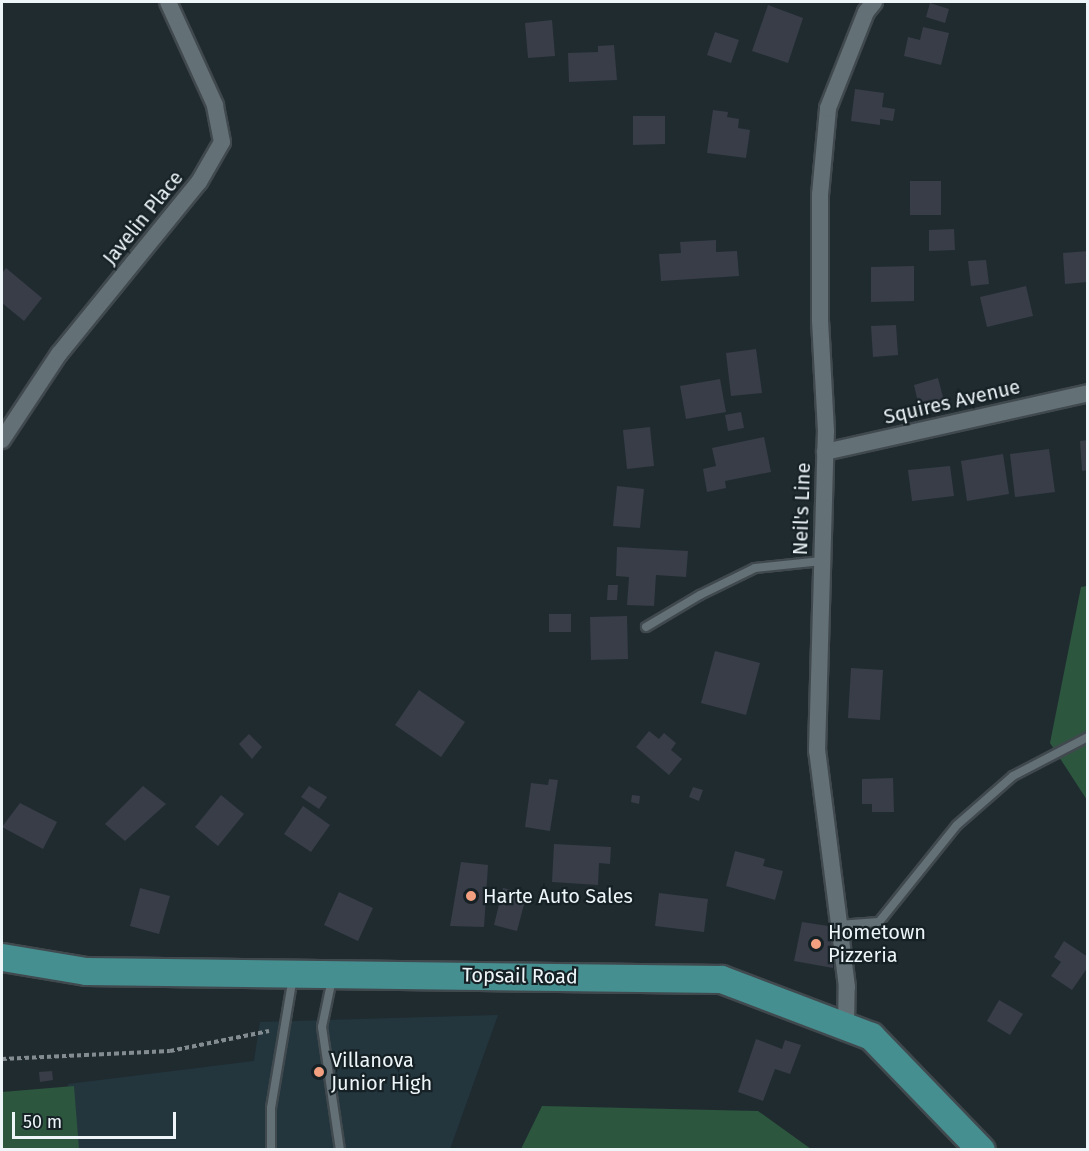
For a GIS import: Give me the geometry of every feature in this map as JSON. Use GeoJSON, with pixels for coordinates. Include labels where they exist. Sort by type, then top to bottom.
{"type":"FeatureCollection","features":[{"type":"Feature","properties":{"kind":"main road","name":"Topsail Road"},"geometry":{"type":"LineString","coordinates":[[2,957],[86,971],[721,979],[871,1036],[981,1149]]}},
{"type":"Feature","properties":{"kind":"street","name":"Javelin Place"},"geometry":{"type":"LineString","coordinates":[[2,440],[59,354],[185,200],[220,148],[220,119],[168,2]]}},
{"type":"Feature","properties":{"kind":"street","name":"Neil's Line"},"geometry":{"type":"LineString","coordinates":[[846,1026],[847,987],[817,751],[825,452],[820,207],[828,108],[866,12],[874,2]]}},
{"type":"Feature","properties":{"kind":"street","name":"Squires Avenue"},"geometry":{"type":"LineString","coordinates":[[825,452],[1088,393]]}},
{"type":"Feature","properties":{"kind":"lane"},"geometry":{"type":"LineString","coordinates":[[646,627],[755,568],[822,561]]}},
{"type":"Feature","properties":{"kind":"lane"},"geometry":{"type":"LineString","coordinates":[[838,925],[879,922],[957,825],[1013,776],[1088,737]]}},
{"type":"Feature","properties":{"kind":"lane"},"geometry":{"type":"LineString","coordinates":[[271,1149],[271,1108],[287,1026],[293,973]]}},
{"type":"Feature","properties":{"kind":"lane"},"geometry":{"type":"LineString","coordinates":[[334,974],[322,1027],[340,1149]]}},
{"type":"Feature","properties":{"kind":"path"},"geometry":{"type":"LineString","coordinates":[[2,1059],[170,1052],[237,1041],[287,1026]]}},
{"type":"Feature","properties":{"kind":"shaded area","name":"Villanova Junior High"},"geometry":{"type":"Polygon","coordinates":[[[498,1015],[450,1149],[76,1149],[68,1084],[254,1061],[260,1022],[498,1015]]]}},
{"type":"Feature","properties":{"kind":"green space"},"geometry":{"type":"Polygon","coordinates":[[[1087,586],[1087,800],[1050,743],[1081,587],[1087,586]]]}},
{"type":"Feature","properties":{"kind":"green space"},"geometry":{"type":"Polygon","coordinates":[[[74,1086],[79,1149],[2,1149],[2,1092],[74,1086]]]}},
{"type":"Feature","properties":{"kind":"green space"},"geometry":{"type":"Polygon","coordinates":[[[542,1106],[758,1111],[811,1149],[521,1149],[542,1106]]]}},
{"type":"Feature","properties":{"kind":"building"},"geometry":{"type":"Polygon","coordinates":[[[930,3],[949,9],[945,23],[926,17],[930,3]]]}},
{"type":"Feature","properties":{"kind":"building"},"geometry":{"type":"Polygon","coordinates":[[[768,5],[803,18],[788,63],[752,51],[768,5]]]}},
{"type":"Feature","properties":{"kind":"building"},"geometry":{"type":"Polygon","coordinates":[[[552,20],[555,56],[528,58],[525,23],[552,20]]]}},
{"type":"Feature","properties":{"kind":"building"},"geometry":{"type":"Polygon","coordinates":[[[923,27],[949,33],[941,65],[904,56],[908,37],[920,40],[923,27]]]}},
{"type":"Feature","properties":{"kind":"building"},"geometry":{"type":"Polygon","coordinates":[[[715,32],[739,40],[731,63],[707,55],[715,32]]]}},
{"type":"Feature","properties":{"kind":"building"},"geometry":{"type":"Polygon","coordinates":[[[614,45],[617,80],[569,82],[568,53],[598,52],[598,46],[614,45]]]}},
{"type":"Feature","properties":{"kind":"building"},"geometry":{"type":"Polygon","coordinates":[[[855,89],[884,93],[882,107],[895,109],[893,121],[880,119],[880,125],[851,121],[855,89]]]}},
{"type":"Feature","properties":{"kind":"building"},"geometry":{"type":"Polygon","coordinates":[[[713,110],[728,112],[727,117],[739,119],[738,128],[750,130],[746,158],[707,153],[713,110]]]}},
{"type":"Feature","properties":{"kind":"building"},"geometry":{"type":"Polygon","coordinates":[[[633,116],[665,116],[665,144],[633,145],[633,116]]]}},
{"type":"Feature","properties":{"kind":"building"},"geometry":{"type":"Polygon","coordinates":[[[910,181],[941,181],[941,215],[910,215],[910,181]]]}},
{"type":"Feature","properties":{"kind":"building"},"geometry":{"type":"Polygon","coordinates":[[[954,229],[955,250],[929,251],[929,230],[954,229]]]}},
{"type":"Feature","properties":{"kind":"building"},"geometry":{"type":"Polygon","coordinates":[[[716,240],[716,252],[737,251],[739,276],[661,281],[659,254],[681,253],[680,242],[716,240]]]}},
{"type":"Feature","properties":{"kind":"building"},"geometry":{"type":"Polygon","coordinates":[[[1088,251],[1088,282],[1065,284],[1063,253],[1088,251]]]}},
{"type":"Feature","properties":{"kind":"building"},"geometry":{"type":"Polygon","coordinates":[[[986,260],[989,284],[971,286],[968,261],[986,260]]]}},
{"type":"Feature","properties":{"kind":"building"},"geometry":{"type":"Polygon","coordinates":[[[914,266],[914,301],[871,302],[871,267],[914,266]]]}},
{"type":"Feature","properties":{"kind":"building"},"geometry":{"type":"Polygon","coordinates":[[[6,268],[42,298],[24,321],[2,303],[2,273],[6,268]]]}},
{"type":"Feature","properties":{"kind":"building"},"geometry":{"type":"Polygon","coordinates":[[[1026,286],[1033,316],[987,327],[980,297],[1026,286]]]}},
{"type":"Feature","properties":{"kind":"building"},"geometry":{"type":"Polygon","coordinates":[[[896,325],[898,355],[873,357],[871,326],[896,325]]]}},
{"type":"Feature","properties":{"kind":"building"},"geometry":{"type":"Polygon","coordinates":[[[756,349],[762,393],[731,396],[726,353],[756,349]]]}},
{"type":"Feature","properties":{"kind":"building"},"geometry":{"type":"Polygon","coordinates":[[[938,378],[944,401],[919,407],[914,385],[938,378]]]}},
{"type":"Feature","properties":{"kind":"building"},"geometry":{"type":"Polygon","coordinates":[[[720,379],[726,412],[686,419],[680,386],[720,379]]]}},
{"type":"Feature","properties":{"kind":"building"},"geometry":{"type":"Polygon","coordinates":[[[741,412],[744,428],[728,431],[725,415],[741,412]]]}},
{"type":"Feature","properties":{"kind":"building"},"geometry":{"type":"Polygon","coordinates":[[[650,427],[654,466],[627,469],[623,430],[650,427]]]}},
{"type":"Feature","properties":{"kind":"building"},"geometry":{"type":"Polygon","coordinates":[[[764,437],[771,472],[725,481],[726,488],[707,492],[703,469],[716,466],[712,448],[764,437]]]}},
{"type":"Feature","properties":{"kind":"building"},"geometry":{"type":"Polygon","coordinates":[[[1088,440],[1088,470],[1082,471],[1080,441],[1088,440]]]}},
{"type":"Feature","properties":{"kind":"building"},"geometry":{"type":"Polygon","coordinates":[[[1049,449],[1055,492],[1015,497],[1010,454],[1049,449]]]}},
{"type":"Feature","properties":{"kind":"building"},"geometry":{"type":"Polygon","coordinates":[[[1003,454],[1009,494],[967,501],[961,461],[1003,454]]]}},
{"type":"Feature","properties":{"kind":"building"},"geometry":{"type":"Polygon","coordinates":[[[950,466],[954,496],[912,501],[908,470],[950,466]]]}},
{"type":"Feature","properties":{"kind":"building"},"geometry":{"type":"Polygon","coordinates":[[[617,486],[644,489],[640,528],[613,526],[617,486]]]}},
{"type":"Feature","properties":{"kind":"building"},"geometry":{"type":"Polygon","coordinates":[[[617,547],[688,551],[686,577],[656,575],[654,606],[627,605],[629,577],[616,576],[617,547]]]}},
{"type":"Feature","properties":{"kind":"building"},"geometry":{"type":"Polygon","coordinates":[[[608,585],[618,585],[617,600],[607,600],[608,585]]]}},
{"type":"Feature","properties":{"kind":"building"},"geometry":{"type":"Polygon","coordinates":[[[549,614],[571,614],[571,632],[549,632],[549,614]]]}},
{"type":"Feature","properties":{"kind":"building"},"geometry":{"type":"Polygon","coordinates":[[[627,616],[628,659],[591,660],[590,617],[627,616]]]}},
{"type":"Feature","properties":{"kind":"building"},"geometry":{"type":"Polygon","coordinates":[[[715,651],[760,663],[746,715],[701,703],[715,651]]]}},
{"type":"Feature","properties":{"kind":"building"},"geometry":{"type":"Polygon","coordinates":[[[851,668],[883,670],[880,720],[848,718],[851,668]]]}},
{"type":"Feature","properties":{"kind":"building"},"geometry":{"type":"Polygon","coordinates":[[[419,690],[465,722],[441,757],[395,725],[419,690]]]}},
{"type":"Feature","properties":{"kind":"building"},"geometry":{"type":"Polygon","coordinates":[[[649,731],[659,739],[664,733],[676,743],[671,750],[682,759],[669,775],[636,747],[649,731]]]}},
{"type":"Feature","properties":{"kind":"building"},"geometry":{"type":"Polygon","coordinates":[[[249,734],[262,747],[252,759],[239,744],[249,734]]]}},
{"type":"Feature","properties":{"kind":"building"},"geometry":{"type":"Polygon","coordinates":[[[893,778],[894,812],[872,812],[872,804],[862,804],[862,779],[893,778]]]}},
{"type":"Feature","properties":{"kind":"building"},"geometry":{"type":"Polygon","coordinates":[[[549,779],[558,780],[550,831],[525,827],[531,783],[548,785],[549,779]]]}},
{"type":"Feature","properties":{"kind":"building"},"geometry":{"type":"Polygon","coordinates":[[[143,786],[166,804],[125,841],[105,824],[143,786]]]}},
{"type":"Feature","properties":{"kind":"building"},"geometry":{"type":"Polygon","coordinates":[[[309,786],[327,797],[319,809],[301,797],[309,786]]]}},
{"type":"Feature","properties":{"kind":"building"},"geometry":{"type":"Polygon","coordinates":[[[693,787],[703,790],[699,801],[689,797],[693,787]]]}},
{"type":"Feature","properties":{"kind":"building"},"geometry":{"type":"Polygon","coordinates":[[[221,795],[244,814],[218,846],[195,827],[221,795]]]}},
{"type":"Feature","properties":{"kind":"building"},"geometry":{"type":"Polygon","coordinates":[[[632,795],[640,796],[639,804],[631,802],[632,795]]]}},
{"type":"Feature","properties":{"kind":"building"},"geometry":{"type":"Polygon","coordinates":[[[20,803],[57,822],[43,849],[2,827],[20,803]]]}},
{"type":"Feature","properties":{"kind":"building"},"geometry":{"type":"Polygon","coordinates":[[[303,806],[330,825],[311,852],[284,834],[303,806]]]}},
{"type":"Feature","properties":{"kind":"building"},"geometry":{"type":"Polygon","coordinates":[[[554,844],[611,847],[610,864],[599,863],[598,885],[552,882],[554,844]]]}},
{"type":"Feature","properties":{"kind":"building"},"geometry":{"type":"Polygon","coordinates":[[[735,851],[765,859],[763,866],[783,871],[775,900],[726,886],[735,851]]]}},
{"type":"Feature","properties":{"kind":"building","name":"Harte Auto Sales"},"geometry":{"type":"Polygon","coordinates":[[[461,862],[488,865],[484,927],[450,926],[461,862]]]}},
{"type":"Feature","properties":{"kind":"building"},"geometry":{"type":"Polygon","coordinates":[[[140,888],[170,896],[159,934],[130,926],[140,888]]]}},
{"type":"Feature","properties":{"kind":"building"},"geometry":{"type":"Polygon","coordinates":[[[503,888],[527,893],[517,931],[494,925],[503,888]]]}},
{"type":"Feature","properties":{"kind":"building"},"geometry":{"type":"Polygon","coordinates":[[[339,892],[373,908],[358,941],[324,925],[339,892]]]}},
{"type":"Feature","properties":{"kind":"building"},"geometry":{"type":"Polygon","coordinates":[[[659,893],[708,899],[704,932],[655,926],[659,893]]]}},
{"type":"Feature","properties":{"kind":"building","name":"Hometown Pizzeria"},"geometry":{"type":"Polygon","coordinates":[[[802,922],[835,927],[833,968],[794,961],[802,922]]]}},
{"type":"Feature","properties":{"kind":"building"},"geometry":{"type":"Polygon","coordinates":[[[1064,941],[1088,957],[1088,967],[1072,990],[1051,976],[1061,962],[1054,957],[1064,941]]]}},
{"type":"Feature","properties":{"kind":"building"},"geometry":{"type":"Polygon","coordinates":[[[999,1000],[1023,1014],[1010,1035],[987,1021],[999,1000]]]}},
{"type":"Feature","properties":{"kind":"building"},"geometry":{"type":"Polygon","coordinates":[[[756,1039],[782,1049],[785,1040],[801,1045],[790,1074],[775,1069],[763,1101],[738,1092],[756,1039]]]}},
{"type":"Feature","properties":{"kind":"building"},"geometry":{"type":"Polygon","coordinates":[[[52,1071],[53,1080],[40,1082],[39,1072],[52,1071]]]}},
{"type":"Feature","properties":{"kind":"place","name":"Harte Auto Sales"},"geometry":{"type":"Point","coordinates":[471,896]}},
{"type":"Feature","properties":{"kind":"place","name":"Hometown Pizzeria"},"geometry":{"type":"Point","coordinates":[816,944]}},
{"type":"Feature","properties":{"kind":"place","name":"Villanova Junior High"},"geometry":{"type":"Point","coordinates":[319,1072]}}]}
